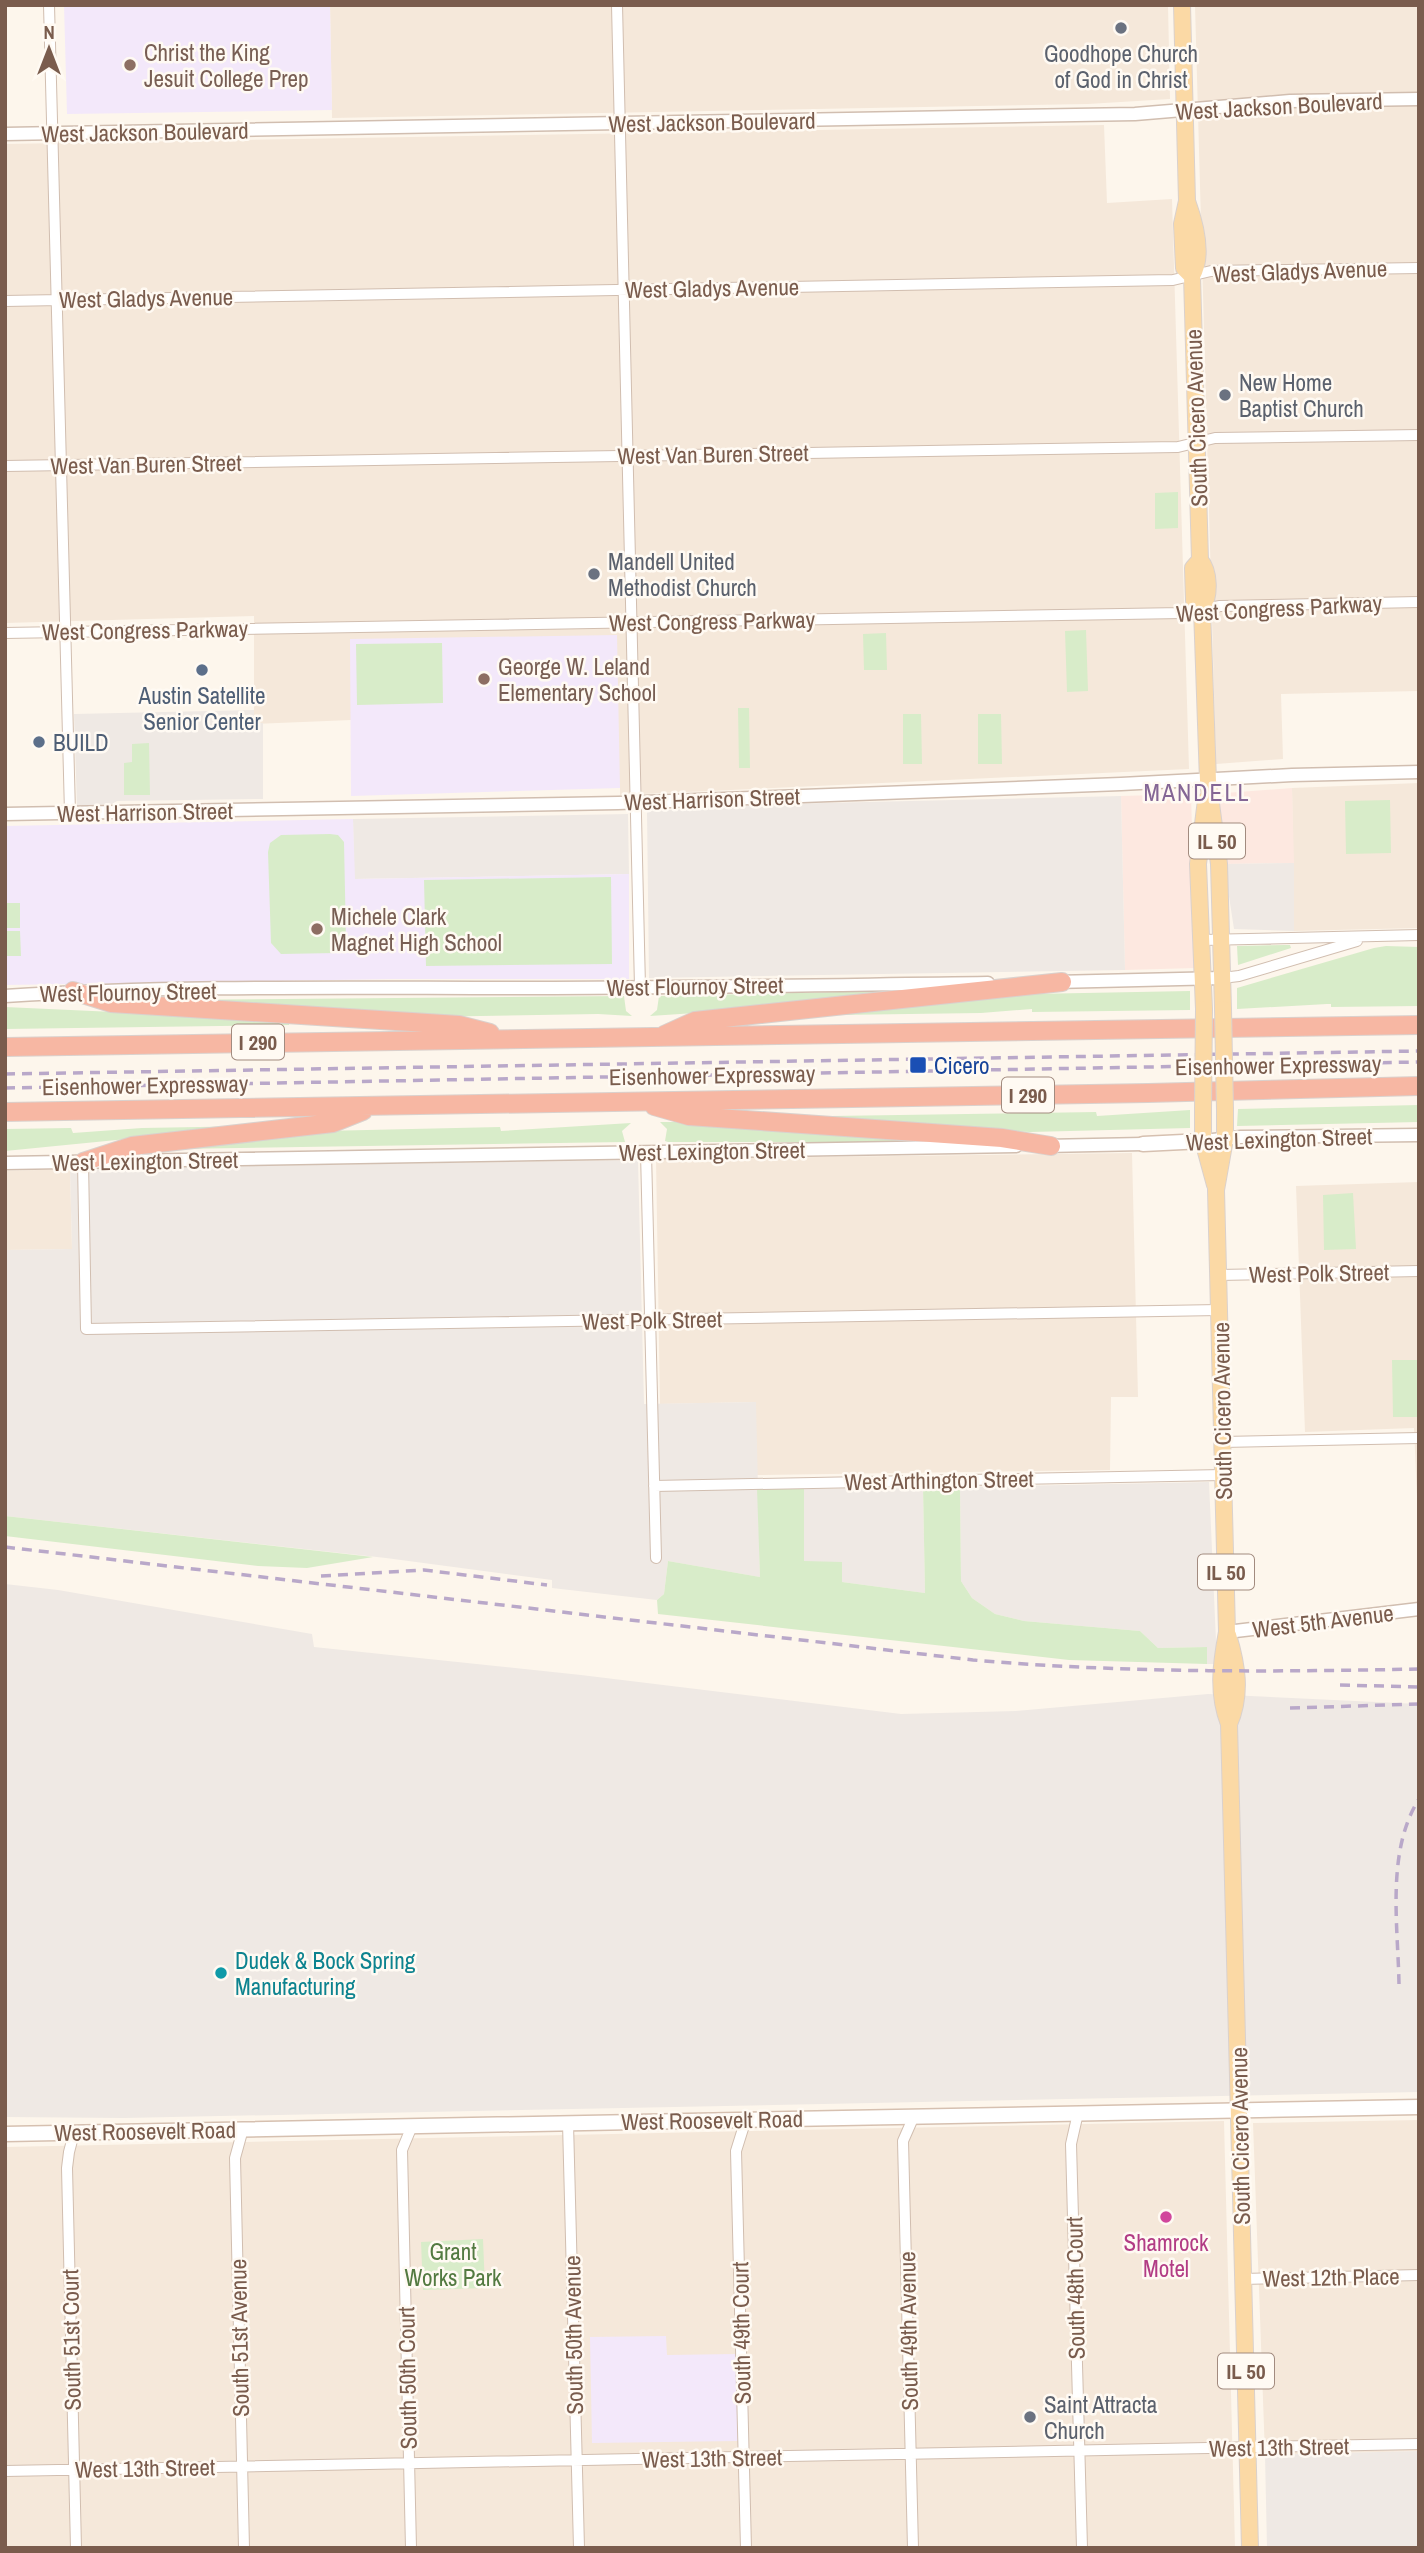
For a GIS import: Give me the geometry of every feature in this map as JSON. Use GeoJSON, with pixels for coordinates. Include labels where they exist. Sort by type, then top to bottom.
{"type":"FeatureCollection","features":[{"type":"Feature","properties":{"kind":"highway"},"geometry":{"type":"LineString","coordinates":[[660,1037],[695,1021],[1062,982]]}},
{"type":"Feature","properties":{"kind":"highway"},"geometry":{"type":"LineString","coordinates":[[73,991],[111,1003],[459,1025],[510,1039]]}},
{"type":"Feature","properties":{"kind":"highway","name":"Eisenhower Expressway"},"geometry":{"type":"LineString","coordinates":[[5,1047],[1419,1025]]}},
{"type":"Feature","properties":{"kind":"highway","name":"Eisenhower Expressway"},"geometry":{"type":"LineString","coordinates":[[5,1112],[1419,1086]]}},
{"type":"Feature","properties":{"kind":"highway"},"geometry":{"type":"LineString","coordinates":[[637,1101],[689,1116],[1002,1138],[1051,1146]]}},
{"type":"Feature","properties":{"kind":"highway"},"geometry":{"type":"LineString","coordinates":[[83,1162],[132,1146],[333,1123],[374,1106]]}},
{"type":"Feature","properties":{"kind":"main road","name":"South Cicero Avenue"},"geometry":{"type":"LineString","coordinates":[[1182,5],[1187,201],[1195,224],[1198,267],[1192,276],[1200,560],[1206,567],[1208,600],[1202,609],[1208,781],[1218,852],[1223,939],[1225,1139],[1216,1190],[1227,1632],[1236,1663],[1237,1705],[1230,1724],[1250,2548]]}},
{"type":"Feature","properties":{"kind":"main road","name":"South Cicero Avenue"},"geometry":{"type":"LineString","coordinates":[[1208,781],[1198,864],[1204,979],[1203,1141],[1216,1190]]}},
{"type":"Feature","properties":{"kind":"main road","name":"West Lexington Street"},"geometry":{"type":"LineString","coordinates":[[1143,1144],[1203,1141]]}},
{"type":"Feature","properties":{"kind":"main road","name":"West Roosevelt Road"},"geometry":{"type":"LineString","coordinates":[[5,2134],[1419,2107]]}},
{"type":"Feature","properties":{"kind":"street"},"geometry":{"type":"LineString","coordinates":[[49,5],[70,813]]}},
{"type":"Feature","properties":{"kind":"street"},"geometry":{"type":"LineString","coordinates":[[617,5],[640,987]]}},
{"type":"Feature","properties":{"kind":"street","name":"West Jackson Boulevard"},"geometry":{"type":"LineString","coordinates":[[5,134],[1124,115],[1290,102],[1419,99]]}},
{"type":"Feature","properties":{"kind":"street","name":"West Gladys Avenue"},"geometry":{"type":"LineString","coordinates":[[5,301],[1173,280],[1211,271],[1419,268]]}},
{"type":"Feature","properties":{"kind":"street","name":"West Van Buren Street"},"geometry":{"type":"LineString","coordinates":[[5,466],[1178,447],[1215,438],[1419,435]]}},
{"type":"Feature","properties":{"kind":"street","name":"West Congress Parkway"},"geometry":{"type":"LineString","coordinates":[[5,633],[1182,613],[1220,606],[1419,602]]}},
{"type":"Feature","properties":{"kind":"street","name":"West Harrison Street"},"geometry":{"type":"LineString","coordinates":[[5,814],[637,802],[1419,772]]}},
{"type":"Feature","properties":{"kind":"street","name":"West Flournoy Street"},"geometry":{"type":"LineString","coordinates":[[1202,940],[1419,935]]}},
{"type":"Feature","properties":{"kind":"street","name":"West Flournoy Street"},"geometry":{"type":"LineString","coordinates":[[5,996],[73,991],[1204,979],[1239,976],[1331,947],[1378,936]]}},
{"type":"Feature","properties":{"kind":"street","name":"West Lexington Street"},"geometry":{"type":"LineString","coordinates":[[1203,1141],[1419,1135]]}},
{"type":"Feature","properties":{"kind":"street","name":"West Lexington Street"},"geometry":{"type":"LineString","coordinates":[[5,1163],[1143,1144]]}},
{"type":"Feature","properties":{"kind":"street"},"geometry":{"type":"LineString","coordinates":[[646,1153],[656,1558]]}},
{"type":"Feature","properties":{"kind":"street","name":"West Polk Street"},"geometry":{"type":"LineString","coordinates":[[83,1162],[86,1329],[1219,1310]]}},
{"type":"Feature","properties":{"kind":"street","name":"West Polk Street"},"geometry":{"type":"LineString","coordinates":[[1218,1275],[1419,1271]]}},
{"type":"Feature","properties":{"kind":"street"},"geometry":{"type":"LineString","coordinates":[[1223,1442],[1419,1438]]}},
{"type":"Feature","properties":{"kind":"street","name":"West Arthington Street"},"geometry":{"type":"LineString","coordinates":[[654,1486],[1223,1475]]}},
{"type":"Feature","properties":{"kind":"street","name":"West 5th Avenue"},"geometry":{"type":"LineString","coordinates":[[1227,1632],[1419,1609]]}},
{"type":"Feature","properties":{"kind":"street","name":"South 48th Court"},"geometry":{"type":"LineString","coordinates":[[1078,2113],[1072,2144],[1082,2548]]}},
{"type":"Feature","properties":{"kind":"street","name":"South 49th Avenue"},"geometry":{"type":"LineString","coordinates":[[914,2116],[903,2141],[914,2548]]}},
{"type":"Feature","properties":{"kind":"street","name":"South 49th Court"},"geometry":{"type":"LineString","coordinates":[[746,2119],[736,2151],[746,2548]]}},
{"type":"Feature","properties":{"kind":"street","name":"South 50th Avenue"},"geometry":{"type":"LineString","coordinates":[[568,2123],[579,2548]]}},
{"type":"Feature","properties":{"kind":"street","name":"South 50th Court"},"geometry":{"type":"LineString","coordinates":[[411,2548],[402,2150],[412,2126]]}},
{"type":"Feature","properties":{"kind":"street","name":"South 51st Avenue"},"geometry":{"type":"LineString","coordinates":[[243,2129],[235,2158],[244,2548]]}},
{"type":"Feature","properties":{"kind":"street","name":"South 51st Court"},"geometry":{"type":"LineString","coordinates":[[74,2133],[67,2168],[76,2548]]}},
{"type":"Feature","properties":{"kind":"street","name":"West 12th Place"},"geometry":{"type":"LineString","coordinates":[[1243,2279],[1419,2275]]}},
{"type":"Feature","properties":{"kind":"street","name":"West 13th Street"},"geometry":{"type":"LineString","coordinates":[[5,2471],[1419,2444]]}},
{"type":"Feature","properties":{"kind":"shaded area"},"geometry":{"type":"Polygon","coordinates":[[[64,5],[330,5],[332,110],[67,114],[64,5]]]}},
{"type":"Feature","properties":{"kind":"shaded area"},"geometry":{"type":"Polygon","coordinates":[[[330,5],[1168,5],[1170,99],[1088,104],[332,118],[330,5]]]}},
{"type":"Feature","properties":{"kind":"shaded area"},"geometry":{"type":"Polygon","coordinates":[[[1195,5],[1419,5],[1419,691],[1281,694],[1283,759],[1216,764],[1195,5]]]}},
{"type":"Feature","properties":{"kind":"shaded area"},"geometry":{"type":"Polygon","coordinates":[[[1104,125],[1107,203],[1172,199],[1189,769],[620,795],[620,788],[351,639],[351,720],[254,724],[254,616],[5,623],[5,144],[1104,125]]]}},
{"type":"Feature","properties":{"kind":"shaded area","name":"George W. Leland Elementary School"},"geometry":{"type":"Polygon","coordinates":[[[617,635],[620,788],[351,796],[350,639],[617,635]]]}},
{"type":"Feature","properties":{"kind":"shaded area"},"geometry":{"type":"Polygon","coordinates":[[[254,710],[254,723],[263,723],[263,799],[117,801],[112,804],[77,806],[74,714],[254,710]]]}},
{"type":"Feature","properties":{"kind":"shaded area"},"geometry":{"type":"Polygon","coordinates":[[[1419,783],[1419,928],[1294,931],[1292,788],[1419,783]]]}},
{"type":"Feature","properties":{"kind":"shaded area"},"geometry":{"type":"Polygon","coordinates":[[[1292,788],[1294,863],[1224,864],[1220,797],[1225,793],[1292,788]]]}},
{"type":"Feature","properties":{"kind":"shaded area"},"geometry":{"type":"Polygon","coordinates":[[[1191,794],[1196,968],[1125,970],[1121,796],[1191,794]]]}},
{"type":"Feature","properties":{"kind":"shaded area"},"geometry":{"type":"Polygon","coordinates":[[[1121,796],[1125,970],[649,978],[647,811],[781,804],[1121,796]]]}},
{"type":"Feature","properties":{"kind":"shaded area"},"geometry":{"type":"Polygon","coordinates":[[[628,814],[629,874],[354,879],[353,819],[628,814]]]}},
{"type":"Feature","properties":{"kind":"shaded area","name":"Michele Clark Magnet High School"},"geometry":{"type":"Polygon","coordinates":[[[353,819],[355,879],[629,874],[629,979],[395,979],[5,985],[5,826],[353,819]]]}},
{"type":"Feature","properties":{"kind":"shaded area"},"geometry":{"type":"Polygon","coordinates":[[[1294,863],[1294,931],[1234,929],[1224,864],[1294,863]]]}},
{"type":"Feature","properties":{"kind":"shaded area"},"geometry":{"type":"Polygon","coordinates":[[[1132,1153],[1138,1397],[1111,1397],[1110,1470],[757,1475],[755,1402],[660,1404],[656,1159],[1132,1153]]]}},
{"type":"Feature","properties":{"kind":"shaded area"},"geometry":{"type":"Polygon","coordinates":[[[638,1160],[644,1404],[756,1402],[760,1577],[668,1561],[664,1594],[657,1600],[552,1588],[552,1580],[386,1558],[5,1516],[5,1250],[72,1249],[70,1169],[638,1160]]]}},
{"type":"Feature","properties":{"kind":"shaded area"},"geometry":{"type":"Polygon","coordinates":[[[70,1169],[72,1249],[5,1250],[5,1171],[70,1169]]]}},
{"type":"Feature","properties":{"kind":"shaded area"},"geometry":{"type":"Polygon","coordinates":[[[1419,1182],[1418,1520],[1414,1428],[1305,1432],[1296,1186],[1419,1182]]]}},
{"type":"Feature","properties":{"kind":"shaded area"},"geometry":{"type":"Polygon","coordinates":[[[1209,1482],[1217,1664],[1207,1664],[1207,1647],[1158,1648],[1140,1631],[1024,1621],[995,1614],[972,1598],[961,1581],[960,1487],[1209,1482]]]}},
{"type":"Feature","properties":{"kind":"shaded area"},"geometry":{"type":"Polygon","coordinates":[[[923,1487],[925,1593],[842,1582],[803,1561],[804,1489],[923,1487]]]}},
{"type":"Feature","properties":{"kind":"shaded area"},"geometry":{"type":"Polygon","coordinates":[[[5,1584],[58,1590],[312,1634],[314,1647],[581,1675],[901,1714],[1016,1711],[1208,1694],[1419,1704],[1419,2092],[124,2118],[5,2117],[5,1584]]]}},
{"type":"Feature","properties":{"kind":"shaded area"},"geometry":{"type":"Polygon","coordinates":[[[1419,2120],[1419,2451],[1265,2455],[1253,2123],[1419,2120]]]}},
{"type":"Feature","properties":{"kind":"shaded area"},"geometry":{"type":"Polygon","coordinates":[[[1224,2121],[1235,2548],[5,2548],[5,2147],[1224,2121]]]}},
{"type":"Feature","properties":{"kind":"shaded area"},"geometry":{"type":"Polygon","coordinates":[[[666,2336],[667,2355],[737,2354],[738,2441],[592,2443],[590,2337],[666,2336]]]}},
{"type":"Feature","properties":{"kind":"shaded area"},"geometry":{"type":"Polygon","coordinates":[[[1419,2451],[1419,2548],[1267,2548],[1265,2455],[1419,2451]]]}},
{"type":"Feature","properties":{"kind":"green space"},"geometry":{"type":"Polygon","coordinates":[[[1178,492],[1178,528],[1155,529],[1155,493],[1178,492]]]}},
{"type":"Feature","properties":{"kind":"green space"},"geometry":{"type":"Polygon","coordinates":[[[1086,630],[1088,691],[1067,692],[1065,631],[1086,630]]]}},
{"type":"Feature","properties":{"kind":"green space"},"geometry":{"type":"Polygon","coordinates":[[[886,633],[887,670],[864,670],[863,634],[886,633]]]}},
{"type":"Feature","properties":{"kind":"green space"},"geometry":{"type":"Polygon","coordinates":[[[442,643],[443,703],[357,705],[356,644],[442,643]]]}},
{"type":"Feature","properties":{"kind":"green space"},"geometry":{"type":"Polygon","coordinates":[[[738,708],[749,708],[750,768],[739,768],[738,708]]]}},
{"type":"Feature","properties":{"kind":"green space"},"geometry":{"type":"Polygon","coordinates":[[[903,714],[921,714],[922,764],[903,764],[903,714]]]}},
{"type":"Feature","properties":{"kind":"green space"},"geometry":{"type":"Polygon","coordinates":[[[978,714],[1001,714],[1002,764],[978,764],[978,714]]]}},
{"type":"Feature","properties":{"kind":"green space"},"geometry":{"type":"Polygon","coordinates":[[[149,743],[150,795],[124,795],[124,763],[132,762],[132,744],[149,743]]]}},
{"type":"Feature","properties":{"kind":"green space"},"geometry":{"type":"Polygon","coordinates":[[[1390,800],[1391,853],[1346,854],[1345,801],[1390,800]]]}},
{"type":"Feature","properties":{"kind":"green space"},"geometry":{"type":"Polygon","coordinates":[[[281,835],[338,835],[344,842],[344,949],[336,953],[281,954],[271,943],[270,843],[281,835]]]}},
{"type":"Feature","properties":{"kind":"green space"},"geometry":{"type":"Polygon","coordinates":[[[611,877],[612,964],[426,966],[424,880],[611,877]]]}},
{"type":"Feature","properties":{"kind":"green space"},"geometry":{"type":"Polygon","coordinates":[[[5,903],[20,903],[20,928],[5,928],[5,903]]]}},
{"type":"Feature","properties":{"kind":"green space"},"geometry":{"type":"Polygon","coordinates":[[[5,931],[20,931],[21,956],[5,956],[5,931]]]}},
{"type":"Feature","properties":{"kind":"green space"},"geometry":{"type":"Polygon","coordinates":[[[1290,945],[1291,948],[1238,965],[1237,946],[1290,945]]]}},
{"type":"Feature","properties":{"kind":"green space"},"geometry":{"type":"Polygon","coordinates":[[[1386,946],[1419,947],[1419,1006],[1331,1007],[1331,1004],[1327,1004],[1237,1009],[1237,988],[1386,946]]]}},
{"type":"Feature","properties":{"kind":"green space"},"geometry":{"type":"Polygon","coordinates":[[[926,990],[650,1016],[657,1010],[659,996],[926,990]]]}},
{"type":"Feature","properties":{"kind":"green space"},"geometry":{"type":"Polygon","coordinates":[[[1190,991],[1190,1010],[1032,1012],[1032,1009],[981,1013],[837,1015],[837,1012],[1031,994],[1190,991]]]}},
{"type":"Feature","properties":{"kind":"green space"},"geometry":{"type":"Polygon","coordinates":[[[624,996],[626,1011],[632,1016],[598,1014],[421,1017],[153,1000],[624,996]]]}},
{"type":"Feature","properties":{"kind":"green space"},"geometry":{"type":"Polygon","coordinates":[[[5,1007],[289,1020],[289,1025],[5,1029],[5,1007]]]}},
{"type":"Feature","properties":{"kind":"green space"},"geometry":{"type":"Polygon","coordinates":[[[1419,1105],[1419,1122],[1237,1126],[1238,1109],[1419,1105]]]}},
{"type":"Feature","properties":{"kind":"green space"},"geometry":{"type":"Polygon","coordinates":[[[1190,1110],[1190,1128],[1030,1132],[831,1120],[831,1116],[1096,1112],[1097,1116],[1190,1110]]]}},
{"type":"Feature","properties":{"kind":"green space"},"geometry":{"type":"Polygon","coordinates":[[[660,1122],[939,1142],[668,1142],[665,1141],[667,1129],[660,1122]]]}},
{"type":"Feature","properties":{"kind":"green space"},"geometry":{"type":"Polygon","coordinates":[[[631,1123],[622,1131],[625,1142],[174,1149],[323,1131],[500,1127],[501,1131],[631,1123]]]}},
{"type":"Feature","properties":{"kind":"green space"},"geometry":{"type":"Polygon","coordinates":[[[258,1126],[5,1151],[5,1129],[71,1128],[73,1133],[142,1128],[258,1126]]]}},
{"type":"Feature","properties":{"kind":"green space"},"geometry":{"type":"Polygon","coordinates":[[[1353,1193],[1356,1249],[1324,1250],[1323,1195],[1353,1193]]]}},
{"type":"Feature","properties":{"kind":"green space"},"geometry":{"type":"Polygon","coordinates":[[[1392,1360],[1419,1360],[1419,1417],[1393,1417],[1392,1360]]]}},
{"type":"Feature","properties":{"kind":"green space"},"geometry":{"type":"Polygon","coordinates":[[[923,1487],[960,1487],[961,1581],[972,1598],[995,1614],[1024,1621],[1140,1631],[1158,1648],[1207,1647],[1207,1664],[1069,1660],[658,1614],[657,1600],[664,1594],[668,1561],[760,1577],[757,1488],[804,1489],[804,1561],[842,1562],[842,1582],[925,1593],[923,1487]]]}},
{"type":"Feature","properties":{"kind":"green space"},"geometry":{"type":"Polygon","coordinates":[[[5,1516],[373,1557],[307,1568],[258,1566],[5,1536],[5,1516]]]}},
{"type":"Feature","properties":{"kind":"green space","name":"Grant Works Park"},"geometry":{"type":"Polygon","coordinates":[[[483,2239],[485,2288],[423,2290],[421,2242],[483,2239]]]}},
{"type":"Feature","properties":{"kind":"railway"},"geometry":{"type":"LineString","coordinates":[[5,1074],[1419,1051]]}},
{"type":"Feature","properties":{"kind":"railway"},"geometry":{"type":"LineString","coordinates":[[5,1088],[1419,1062]]}},
{"type":"Feature","properties":{"kind":"railway"},"geometry":{"type":"LineString","coordinates":[[5,1547],[973,1660],[1196,1670],[1419,1669]]}},
{"type":"Feature","properties":{"kind":"railway"},"geometry":{"type":"LineString","coordinates":[[321,1576],[424,1570],[547,1585]]}},
{"type":"Feature","properties":{"kind":"railway"},"geometry":{"type":"LineString","coordinates":[[1340,1685],[1419,1687]]}},
{"type":"Feature","properties":{"kind":"railway"},"geometry":{"type":"LineString","coordinates":[[1290,1708],[1419,1704]]}},
{"type":"Feature","properties":{"kind":"railway"},"geometry":{"type":"LineString","coordinates":[[1399,1984],[1396,1913],[1398,1865],[1409,1819],[1419,1799]]}},
{"type":"Feature","properties":{"kind":"place","name":"Goodhope Church of God in Christ"},"geometry":{"type":"Point","coordinates":[1121,28]}},
{"type":"Feature","properties":{"kind":"place","name":"Christ the King Jesuit College Prep"},"geometry":{"type":"Point","coordinates":[130,65]}},
{"type":"Feature","properties":{"kind":"place","name":"New Home Baptist Church"},"geometry":{"type":"Point","coordinates":[1225,395]}},
{"type":"Feature","properties":{"kind":"place","name":"Mandell United Methodist Church"},"geometry":{"type":"Point","coordinates":[594,574]}},
{"type":"Feature","properties":{"kind":"place","name":"Austin Satellite Senior Center"},"geometry":{"type":"Point","coordinates":[202,670]}},
{"type":"Feature","properties":{"kind":"place","name":"George W. Leland Elementary School"},"geometry":{"type":"Point","coordinates":[484,679]}},
{"type":"Feature","properties":{"kind":"place","name":"BUILD"},"geometry":{"type":"Point","coordinates":[39,742]}},
{"type":"Feature","properties":{"kind":"place","name":"Michele Clark Magnet High School"},"geometry":{"type":"Point","coordinates":[317,929]}},
{"type":"Feature","properties":{"kind":"place","name":"Cicero"},"geometry":{"type":"Point","coordinates":[918,1065]}},
{"type":"Feature","properties":{"kind":"place","name":"Dudek & Bock Spring Manufacturing"},"geometry":{"type":"Point","coordinates":[221,1973]}},
{"type":"Feature","properties":{"kind":"place","name":"Shamrock Motel"},"geometry":{"type":"Point","coordinates":[1166,2217]}},
{"type":"Feature","properties":{"kind":"place","name":"Saint Attracta Church"},"geometry":{"type":"Point","coordinates":[1030,2417]}},
{"type":"Feature","properties":{"kind":"district","name":"MANDELL"},"geometry":{"type":"Point","coordinates":[1197,792]}}]}
